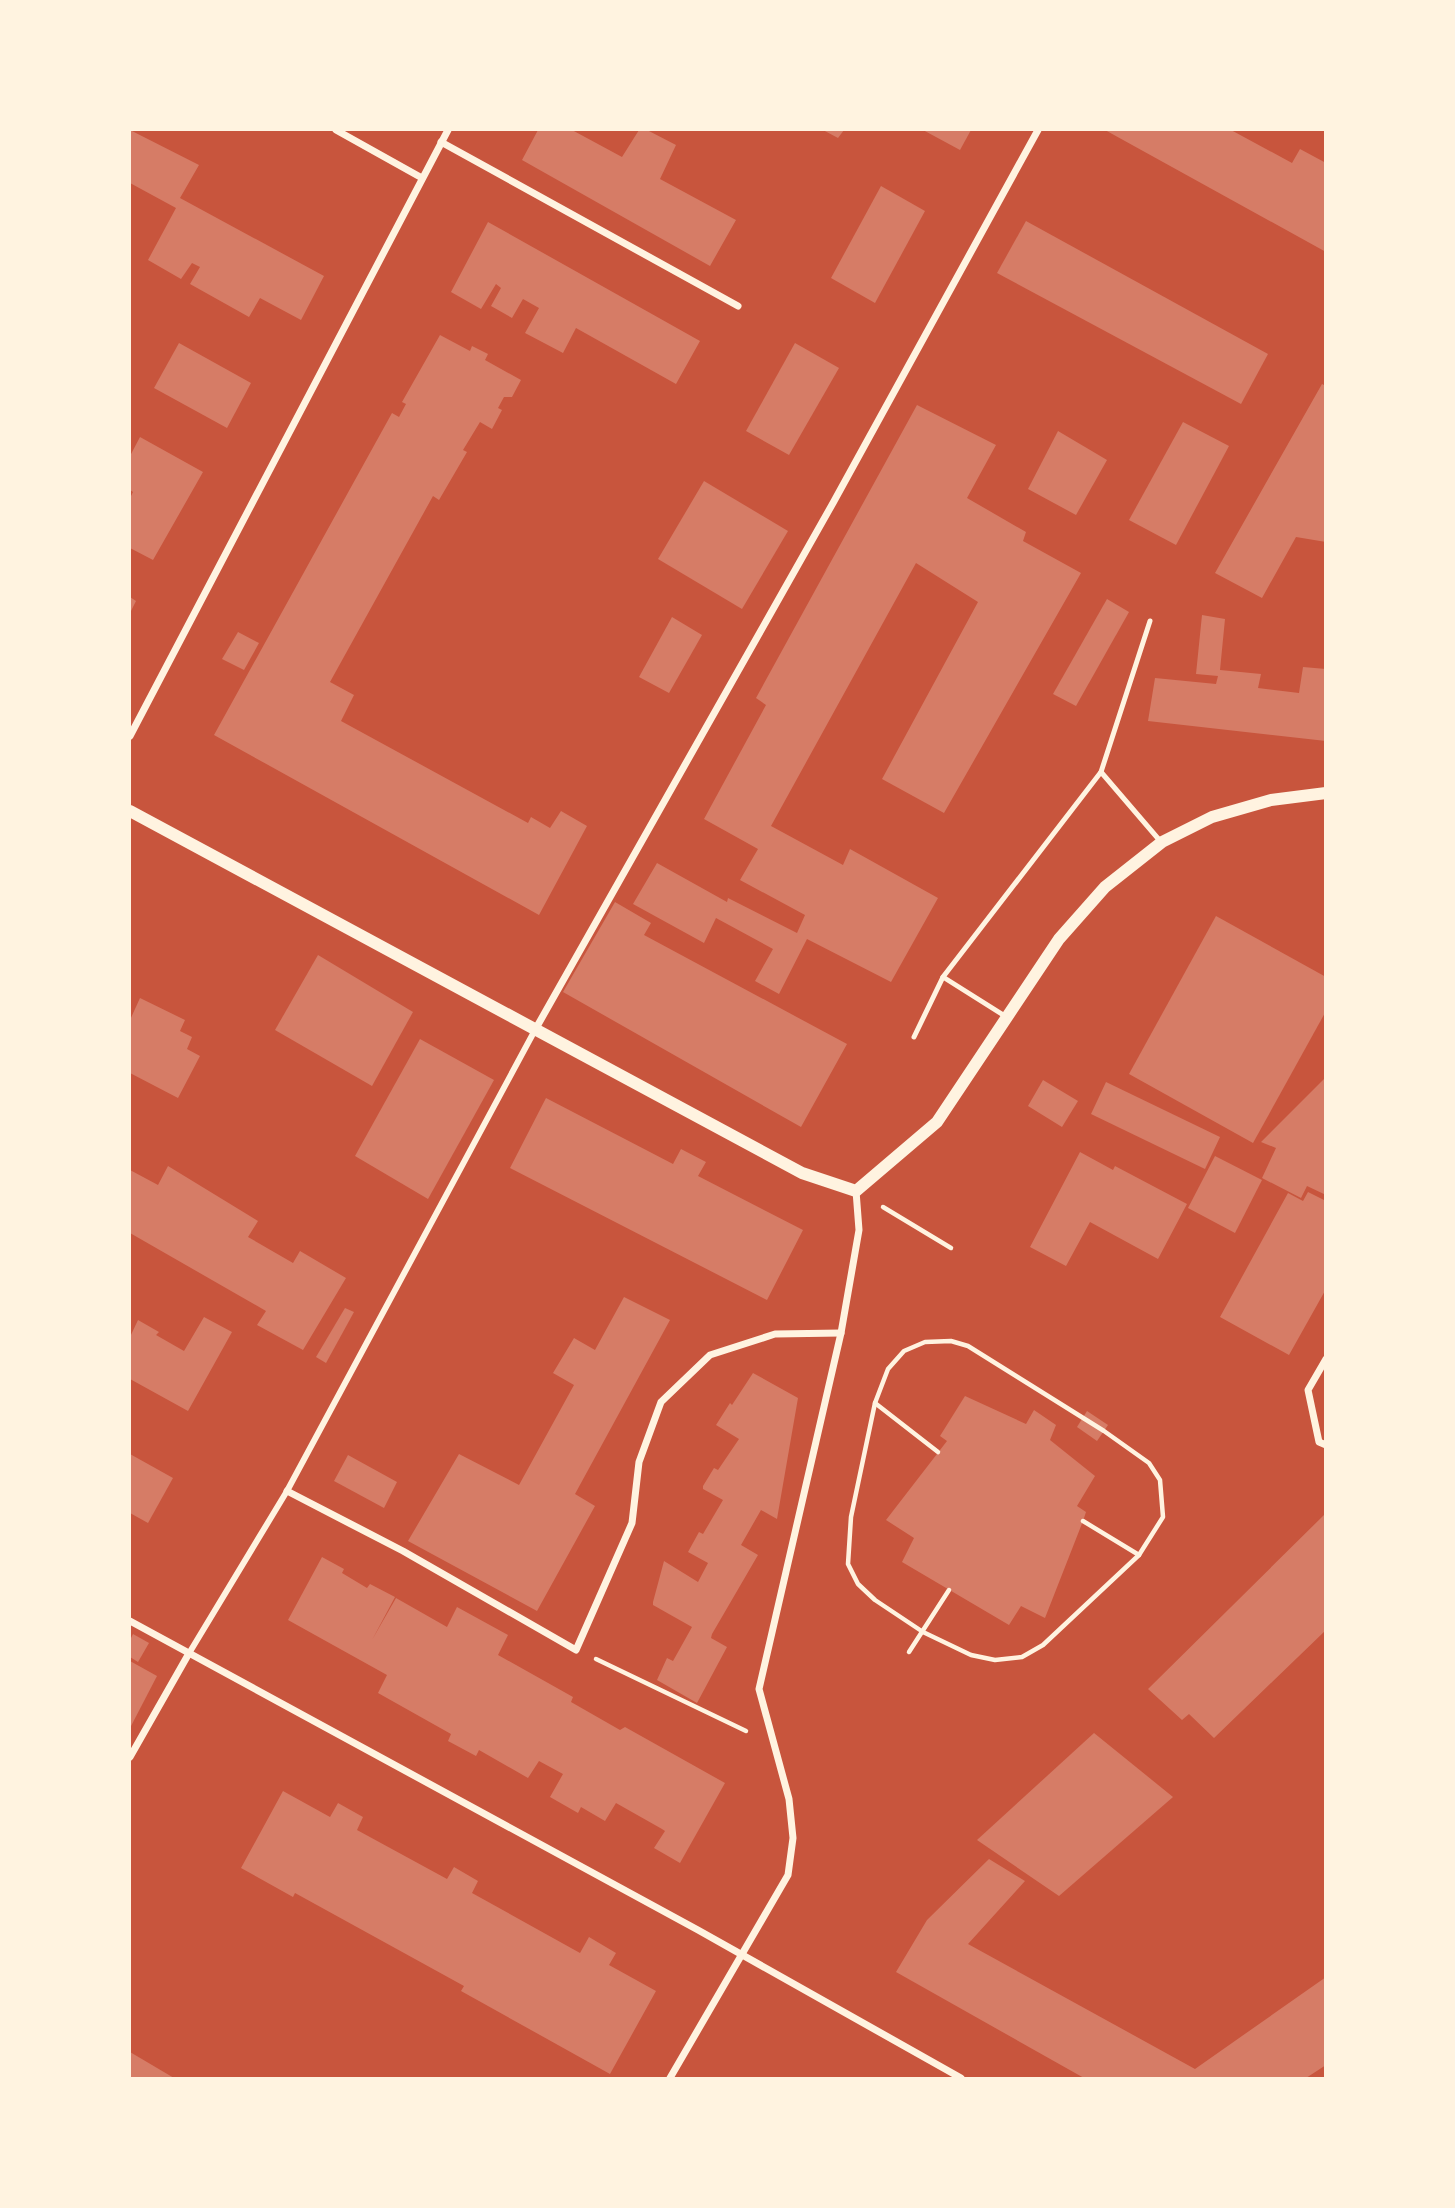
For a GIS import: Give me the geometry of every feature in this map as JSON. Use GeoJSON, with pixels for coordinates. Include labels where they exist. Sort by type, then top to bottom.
{"type":"FeatureCollection","features":[{"type":"Feature","properties":{"kind":"street"},"geometry":{"type":"LineString","coordinates":[[336,130],[422,178]]}},
{"type":"Feature","properties":{"kind":"street"},"geometry":{"type":"LineString","coordinates":[[130,736],[448,130]]}},
{"type":"Feature","properties":{"kind":"street"},"geometry":{"type":"LineString","coordinates":[[130,1757],[286,1491],[536,1030],[833,503],[1038,130]]}},
{"type":"Feature","properties":{"kind":"street"},"geometry":{"type":"LineString","coordinates":[[441,142],[738,306]]}},
{"type":"Feature","properties":{"kind":"street"},"geometry":{"type":"LineString","coordinates":[[856,1191],[937,1122],[1059,939],[1105,887],[1162,842],[1224,814],[1271,800],[1325,793]]}},
{"type":"Feature","properties":{"kind":"street"},"geometry":{"type":"LineString","coordinates":[[130,811],[802,1173],[856,1191]]}},
{"type":"Feature","properties":{"kind":"street"},"geometry":{"type":"LineString","coordinates":[[670,2078],[788,1875],[793,1838],[789,1799],[759,1689],[842,1333],[859,1230],[856,1191]]}},
{"type":"Feature","properties":{"kind":"street"},"geometry":{"type":"LineString","coordinates":[[286,1491],[403,1551],[576,1650],[632,1523],[639,1462],[661,1402],[710,1355],[775,1334],[842,1333]]}},
{"type":"Feature","properties":{"kind":"street"},"geometry":{"type":"LineString","coordinates":[[1322,1443],[1308,1390],[1325,1359]]}},
{"type":"Feature","properties":{"kind":"street"},"geometry":{"type":"LineString","coordinates":[[130,1621],[961,2078]]}},
{"type":"Feature","properties":{"kind":"lane"},"geometry":{"type":"LineString","coordinates":[[914,1037],[943,977],[1101,772],[1150,621]]}},
{"type":"Feature","properties":{"kind":"lane"},"geometry":{"type":"LineString","coordinates":[[1101,772],[1162,842]]}},
{"type":"Feature","properties":{"kind":"lane"},"geometry":{"type":"LineString","coordinates":[[943,977],[1008,1018]]}},
{"type":"Feature","properties":{"kind":"path"},"geometry":{"type":"LineString","coordinates":[[856,1191],[951,1248]]}},
{"type":"Feature","properties":{"kind":"path"},"geometry":{"type":"LineString","coordinates":[[951,1341],[968,1346],[1104,1431],[1149,1463],[1160,1480],[1163,1517],[1139,1555],[1044,1646],[1022,1657],[995,1660],[971,1655],[923,1632],[875,1600],[858,1584],[848,1564],[851,1517],[875,1403],[888,1369],[904,1351],[925,1342],[951,1341]]}},
{"type":"Feature","properties":{"kind":"path"},"geometry":{"type":"LineString","coordinates":[[875,1403],[938,1452]]}},
{"type":"Feature","properties":{"kind":"path"},"geometry":{"type":"LineString","coordinates":[[1083,1521],[1139,1555]]}},
{"type":"Feature","properties":{"kind":"path"},"geometry":{"type":"LineString","coordinates":[[909,1652],[949,1590]]}},
{"type":"Feature","properties":{"kind":"path"},"geometry":{"type":"LineString","coordinates":[[576,1650],[773,1744]]}},
{"type":"Feature","properties":{"kind":"building"},"geometry":{"type":"Polygon","coordinates":[[[130,130],[199,165],[180,198],[324,276],[301,320],[260,298],[249,317],[190,284],[200,267],[192,263],[181,279],[148,260],[176,208],[130,183],[130,130]]]}},
{"type":"Feature","properties":{"kind":"building"},"geometry":{"type":"Polygon","coordinates":[[[538,130],[572,130],[622,157],[639,130],[647,130],[676,145],[660,179],[736,220],[710,266],[522,160],[538,130]]]}},
{"type":"Feature","properties":{"kind":"building"},"geometry":{"type":"Polygon","coordinates":[[[823,130],[844,130],[838,138],[823,130]]]}},
{"type":"Feature","properties":{"kind":"building"},"geometry":{"type":"Polygon","coordinates":[[[923,130],[971,130],[960,150],[923,130]]]}},
{"type":"Feature","properties":{"kind":"building"},"geometry":{"type":"Polygon","coordinates":[[[1105,130],[1231,130],[1292,163],[1300,149],[1326,163],[1326,252],[1105,130]]]}},
{"type":"Feature","properties":{"kind":"building"},"geometry":{"type":"Polygon","coordinates":[[[881,186],[925,211],[875,303],[831,278],[881,186]]]}},
{"type":"Feature","properties":{"kind":"building"},"geometry":{"type":"Polygon","coordinates":[[[1026,221],[1268,354],[1241,404],[997,273],[1026,221]]]}},
{"type":"Feature","properties":{"kind":"building"},"geometry":{"type":"Polygon","coordinates":[[[488,222],[700,341],[676,384],[576,328],[563,353],[525,333],[539,308],[523,299],[512,318],[491,306],[501,288],[496,284],[481,309],[451,292],[488,222]]]}},
{"type":"Feature","properties":{"kind":"building"},"geometry":{"type":"Polygon","coordinates":[[[440,335],[470,351],[472,346],[488,354],[485,360],[521,380],[512,397],[504,397],[498,408],[502,410],[492,429],[480,422],[463,450],[467,452],[439,500],[433,496],[330,682],[354,695],[341,721],[528,823],[531,817],[550,828],[561,811],[587,826],[539,915],[214,735],[392,413],[399,417],[406,404],[402,402],[440,335]]]}},
{"type":"Feature","properties":{"kind":"building"},"geometry":{"type":"Polygon","coordinates":[[[179,343],[251,383],[227,428],[154,388],[179,343]]]}},
{"type":"Feature","properties":{"kind":"building"},"geometry":{"type":"Polygon","coordinates":[[[795,343],[839,368],[789,455],[746,431],[795,343]]]}},
{"type":"Feature","properties":{"kind":"building"},"geometry":{"type":"Polygon","coordinates":[[[1322,384],[1326,386],[1326,542],[1296,537],[1262,598],[1215,573],[1322,384]]]}},
{"type":"Feature","properties":{"kind":"building"},"geometry":{"type":"Polygon","coordinates":[[[917,405],[996,445],[967,498],[1026,532],[1023,541],[1081,573],[944,813],[882,779],[978,602],[916,563],[771,826],[843,865],[850,849],[938,898],[891,982],[807,939],[779,994],[755,981],[773,949],[716,918],[704,943],[633,904],[657,863],[727,902],[728,898],[797,933],[805,915],[740,880],[758,849],[704,819],[766,705],[756,698],[917,405]]]}},
{"type":"Feature","properties":{"kind":"building"},"geometry":{"type":"Polygon","coordinates":[[[1183,422],[1229,446],[1176,545],[1129,520],[1183,422]]]}},
{"type":"Feature","properties":{"kind":"building"},"geometry":{"type":"Polygon","coordinates":[[[1058,431],[1107,460],[1076,515],[1028,489],[1058,431]]]}},
{"type":"Feature","properties":{"kind":"building"},"geometry":{"type":"Polygon","coordinates":[[[140,437],[203,472],[153,560],[130,548],[130,498],[133,492],[130,490],[130,456],[140,437]]]}},
{"type":"Feature","properties":{"kind":"building"},"geometry":{"type":"Polygon","coordinates":[[[704,481],[788,531],[742,609],[658,559],[704,481]]]}},
{"type":"Feature","properties":{"kind":"building"},"geometry":{"type":"Polygon","coordinates":[[[130,597],[136,601],[130,613],[130,597]]]}},
{"type":"Feature","properties":{"kind":"building"},"geometry":{"type":"Polygon","coordinates":[[[1107,599],[1129,612],[1076,706],[1053,694],[1107,599]]]}},
{"type":"Feature","properties":{"kind":"building"},"geometry":{"type":"Polygon","coordinates":[[[1202,615],[1225,619],[1220,670],[1261,674],[1258,688],[1299,693],[1303,667],[1326,669],[1326,741],[1148,721],[1155,678],[1216,684],[1218,676],[1196,674],[1202,615]]]}},
{"type":"Feature","properties":{"kind":"building"},"geometry":{"type":"Polygon","coordinates":[[[672,617],[702,635],[669,693],[639,677],[672,617]]]}},
{"type":"Feature","properties":{"kind":"building"},"geometry":{"type":"Polygon","coordinates":[[[238,632],[259,643],[244,670],[222,659],[238,632]]]}},
{"type":"Feature","properties":{"kind":"building"},"geometry":{"type":"Polygon","coordinates":[[[615,902],[651,923],[644,935],[847,1044],[801,1127],[563,992],[615,902]]]}},
{"type":"Feature","properties":{"kind":"building"},"geometry":{"type":"Polygon","coordinates":[[[1216,916],[1326,977],[1326,1011],[1253,1143],[1129,1074],[1216,916]]]}},
{"type":"Feature","properties":{"kind":"building"},"geometry":{"type":"Polygon","coordinates":[[[318,955],[413,1012],[372,1086],[275,1030],[318,955]]]}},
{"type":"Feature","properties":{"kind":"building"},"geometry":{"type":"Polygon","coordinates":[[[140,998],[185,1020],[180,1031],[192,1037],[187,1049],[200,1056],[178,1098],[130,1073],[130,1020],[140,998]]]}},
{"type":"Feature","properties":{"kind":"building"},"geometry":{"type":"Polygon","coordinates":[[[420,1039],[494,1080],[428,1199],[355,1156],[420,1039]]]}},
{"type":"Feature","properties":{"kind":"building"},"geometry":{"type":"Polygon","coordinates":[[[1326,1077],[1326,1195],[1307,1186],[1301,1198],[1262,1178],[1276,1148],[1261,1142],[1326,1077]]]}},
{"type":"Feature","properties":{"kind":"building"},"geometry":{"type":"Polygon","coordinates":[[[1043,1080],[1078,1101],[1062,1127],[1028,1106],[1043,1080]]]}},
{"type":"Feature","properties":{"kind":"building"},"geometry":{"type":"Polygon","coordinates":[[[1106,1082],[1220,1137],[1205,1169],[1091,1114],[1106,1082]]]}},
{"type":"Feature","properties":{"kind":"building"},"geometry":{"type":"Polygon","coordinates":[[[546,1098],[673,1164],[681,1149],[706,1162],[698,1176],[803,1230],[767,1300],[510,1168],[546,1098]]]}},
{"type":"Feature","properties":{"kind":"building"},"geometry":{"type":"Polygon","coordinates":[[[1080,1152],[1113,1170],[1115,1166],[1187,1204],[1158,1259],[1090,1222],[1066,1266],[1030,1247],[1080,1152]]]}},
{"type":"Feature","properties":{"kind":"building"},"geometry":{"type":"Polygon","coordinates":[[[1215,1156],[1262,1180],[1235,1233],[1188,1208],[1215,1156]]]}},
{"type":"Feature","properties":{"kind":"building"},"geometry":{"type":"Polygon","coordinates":[[[168,1166],[258,1221],[248,1237],[293,1263],[300,1251],[346,1278],[303,1350],[257,1325],[266,1311],[130,1233],[130,1170],[158,1185],[168,1166]]]}},
{"type":"Feature","properties":{"kind":"building"},"geometry":{"type":"Polygon","coordinates":[[[1308,1192],[1326,1201],[1326,1289],[1289,1355],[1220,1317],[1288,1193],[1303,1201],[1308,1192]]]}},
{"type":"Feature","properties":{"kind":"building"},"geometry":{"type":"Polygon","coordinates":[[[624,1297],[670,1320],[575,1494],[595,1506],[537,1611],[408,1541],[459,1454],[519,1485],[574,1385],[553,1373],[574,1338],[595,1350],[624,1297]]]}},
{"type":"Feature","properties":{"kind":"building"},"geometry":{"type":"Polygon","coordinates":[[[345,1308],[354,1312],[326,1363],[316,1357],[345,1308]]]}},
{"type":"Feature","properties":{"kind":"building"},"geometry":{"type":"Polygon","coordinates":[[[204,1317],[232,1332],[188,1411],[130,1379],[130,1337],[138,1320],[159,1332],[156,1335],[184,1351],[204,1317]]]}},
{"type":"Feature","properties":{"kind":"building"},"geometry":{"type":"Polygon","coordinates":[[[753,1373],[798,1398],[777,1519],[761,1510],[741,1545],[758,1555],[712,1634],[711,1638],[727,1647],[697,1703],[657,1680],[667,1658],[673,1661],[692,1627],[653,1605],[653,1602],[664,1561],[698,1582],[708,1563],[688,1552],[699,1532],[703,1534],[723,1500],[703,1489],[703,1486],[714,1468],[718,1470],[739,1439],[716,1425],[753,1373]]]}},
{"type":"Feature","properties":{"kind":"building"},"geometry":{"type":"Polygon","coordinates":[[[965,1396],[1026,1424],[1034,1410],[1056,1425],[1050,1440],[1095,1476],[1077,1506],[1086,1512],[1045,1618],[1021,1606],[1009,1625],[902,1562],[914,1538],[886,1520],[947,1441],[940,1436],[965,1396]]]}},
{"type":"Feature","properties":{"kind":"building"},"geometry":{"type":"Polygon","coordinates":[[[1087,1411],[1108,1425],[1097,1441],[1077,1427],[1087,1411]]]}},
{"type":"Feature","properties":{"kind":"building"},"geometry":{"type":"Polygon","coordinates":[[[130,1454],[173,1478],[148,1523],[130,1513],[130,1454]]]}},
{"type":"Feature","properties":{"kind":"building"},"geometry":{"type":"Polygon","coordinates":[[[348,1455],[397,1482],[384,1508],[334,1481],[348,1455]]]}},
{"type":"Feature","properties":{"kind":"building"},"geometry":{"type":"Polygon","coordinates":[[[1326,1513],[1326,1630],[1214,1738],[1189,1714],[1182,1720],[1148,1689],[1326,1513]]]}},
{"type":"Feature","properties":{"kind":"building"},"geometry":{"type":"Polygon","coordinates":[[[322,1557],[344,1569],[342,1573],[367,1588],[370,1584],[395,1597],[372,1640],[396,1598],[447,1627],[457,1607],[508,1635],[498,1655],[573,1697],[571,1702],[620,1730],[625,1727],[725,1783],[680,1863],[654,1848],[665,1831],[662,1829],[616,1803],[605,1821],[581,1807],[578,1813],[550,1797],[563,1774],[539,1761],[528,1778],[479,1750],[476,1756],[448,1741],[451,1734],[378,1693],[387,1675],[288,1620],[322,1557]]]}},
{"type":"Feature","properties":{"kind":"building"},"geometry":{"type":"Polygon","coordinates":[[[133,1634],[149,1643],[138,1662],[130,1657],[130,1640],[133,1634]]]}},
{"type":"Feature","properties":{"kind":"building"},"geometry":{"type":"Polygon","coordinates":[[[130,1661],[157,1676],[130,1728],[130,1661]]]}},
{"type":"Feature","properties":{"kind":"building"},"geometry":{"type":"Polygon","coordinates":[[[1094,1733],[1173,1797],[1059,1896],[977,1840],[1094,1733]]]}},
{"type":"Feature","properties":{"kind":"building"},"geometry":{"type":"Polygon","coordinates":[[[283,1791],[330,1817],[338,1803],[363,1817],[357,1830],[447,1879],[454,1867],[478,1881],[472,1893],[580,1953],[589,1937],[616,1953],[609,1965],[656,1991],[610,2074],[461,1991],[464,1986],[295,1893],[293,1897],[241,1868],[283,1791]]]}},
{"type":"Feature","properties":{"kind":"building"},"geometry":{"type":"Polygon","coordinates":[[[989,1859],[1025,1881],[968,1944],[1195,2069],[1326,1977],[1326,2065],[1306,2078],[1084,2078],[896,1972],[927,1920],[989,1859]]]}},
{"type":"Feature","properties":{"kind":"building"},"geometry":{"type":"Polygon","coordinates":[[[130,2052],[174,2078],[130,2078],[130,2052]]]}}]}
